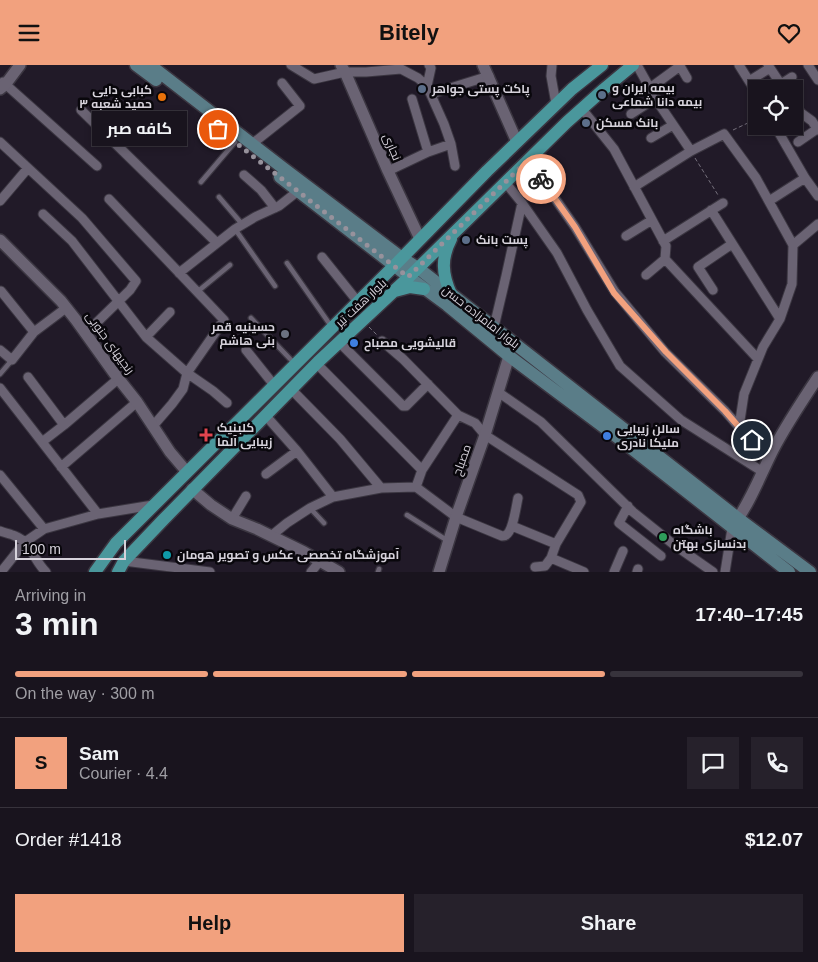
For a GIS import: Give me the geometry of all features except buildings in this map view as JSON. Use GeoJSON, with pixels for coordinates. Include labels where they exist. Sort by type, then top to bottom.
{"type":"FeatureCollection","features":[{"type":"Feature","properties":{"kind":"main road","name":"بلوار امامزاده حسن"},"geometry":{"type":"LineString","coordinates":[[136,65],[221,125],[252,144],[398,262],[408,277],[617,437],[736,523],[810,572]]}},
{"type":"Feature","properties":{"kind":"main road","name":"بلوار هفت تیر"},"geometry":{"type":"LineString","coordinates":[[95,572],[116,543],[517,142],[572,89],[602,65]]}},
{"type":"Feature","properties":{"kind":"main road","name":"بلوار هفت تیر"},"geometry":{"type":"LineString","coordinates":[[121,567],[192,489],[316,363],[393,292],[582,109],[633,65]]}},
{"type":"Feature","properties":{"kind":"main road","name":"بلوار امامزاده حسن"},"geometry":{"type":"LineString","coordinates":[[157,67],[221,125],[235,141],[298,191],[398,262],[418,268],[494,327],[736,523],[789,572]]}},
{"type":"Feature","properties":{"kind":"main road"},"geometry":{"type":"LineString","coordinates":[[451,294],[446,283],[444,262],[445,252],[456,230]]}},
{"type":"Feature","properties":{"kind":"main road"},"geometry":{"type":"LineString","coordinates":[[393,292],[410,287],[424,289]]}},
{"type":"Feature","properties":{"kind":"main road"},"geometry":{"type":"LineString","coordinates":[[248,411],[247,424],[250,425],[262,419]]}},
{"type":"Feature","properties":{"kind":"main road"},"geometry":{"type":"LineString","coordinates":[[224,435],[231,434],[235,436],[234,447]]}},
{"type":"Feature","properties":{"kind":"street"},"geometry":{"type":"LineString","coordinates":[[2,84],[15,65]]}},
{"type":"Feature","properties":{"kind":"street"},"geometry":{"type":"LineString","coordinates":[[2,84],[20,65]]}},
{"type":"Feature","properties":{"kind":"street"},"geometry":{"type":"LineString","coordinates":[[291,65],[314,79],[343,69],[366,73],[399,67],[418,77],[429,90],[444,123],[455,166]]}},
{"type":"Feature","properties":{"kind":"street"},"geometry":{"type":"LineString","coordinates":[[429,65],[431,68],[429,90]]}},
{"type":"Feature","properties":{"kind":"street"},"geometry":{"type":"LineString","coordinates":[[483,65],[517,142]]}},
{"type":"Feature","properties":{"kind":"street"},"geometry":{"type":"LineString","coordinates":[[552,65],[550,76],[556,104]]}},
{"type":"Feature","properties":{"kind":"street"},"geometry":{"type":"LineString","coordinates":[[637,65],[656,99],[691,151]]}},
{"type":"Feature","properties":{"kind":"street"},"geometry":{"type":"LineString","coordinates":[[739,65],[748,80]]}},
{"type":"Feature","properties":{"kind":"street"},"geometry":{"type":"LineString","coordinates":[[808,65],[818,80]]}},
{"type":"Feature","properties":{"kind":"street"},"geometry":{"type":"LineString","coordinates":[[750,80],[769,66],[778,80]]}},
{"type":"Feature","properties":{"kind":"street"},"geometry":{"type":"LineString","coordinates":[[650,88],[680,67],[687,78]]}},
{"type":"Feature","properties":{"kind":"street","name":"نجاری"},"geometry":{"type":"LineString","coordinates":[[343,69],[420,239]]}},
{"type":"Feature","properties":{"kind":"street"},"geometry":{"type":"LineString","coordinates":[[429,90],[489,76]]}},
{"type":"Feature","properties":{"kind":"street"},"geometry":{"type":"LineString","coordinates":[[789,80],[792,77]]}},
{"type":"Feature","properties":{"kind":"street"},"geometry":{"type":"LineString","coordinates":[[252,144],[300,106],[282,83]]}},
{"type":"Feature","properties":{"kind":"street"},"geometry":{"type":"LineString","coordinates":[[2,84],[96,166]]}},
{"type":"Feature","properties":{"kind":"street"},"geometry":{"type":"LineString","coordinates":[[412,99],[428,152]]}},
{"type":"Feature","properties":{"kind":"street"},"geometry":{"type":"LineString","coordinates":[[631,114],[656,99]]}},
{"type":"Feature","properties":{"kind":"street"},"geometry":{"type":"LineString","coordinates":[[582,109],[614,149],[666,246],[665,259],[646,275]]}},
{"type":"Feature","properties":{"kind":"street"},"geometry":{"type":"LineString","coordinates":[[81,110],[217,243]]}},
{"type":"Feature","properties":{"kind":"street"},"geometry":{"type":"LineString","coordinates":[[798,142],[818,129],[812,121],[803,114]]}},
{"type":"Feature","properties":{"kind":"street"},"geometry":{"type":"LineString","coordinates":[[651,138],[673,125]]}},
{"type":"Feature","properties":{"kind":"street"},"geometry":{"type":"LineString","coordinates":[[634,187],[691,151],[724,134],[756,178],[793,245],[792,284],[780,319],[763,347],[744,394],[739,427]]}},
{"type":"Feature","properties":{"kind":"street"},"geometry":{"type":"LineString","coordinates":[[781,135],[805,178],[818,196]]}},
{"type":"Feature","properties":{"kind":"street"},"geometry":{"type":"LineString","coordinates":[[0,142],[82,218],[136,281],[130,290],[86,333]]}},
{"type":"Feature","properties":{"kind":"street"},"geometry":{"type":"LineString","coordinates":[[388,171],[450,144]]}},
{"type":"Feature","properties":{"kind":"street"},"geometry":{"type":"LineString","coordinates":[[528,160],[575,227],[614,293],[666,352],[752,440],[773,450]]}},
{"type":"Feature","properties":{"kind":"street"},"geometry":{"type":"LineString","coordinates":[[0,201],[28,168]]}},
{"type":"Feature","properties":{"kind":"street"},"geometry":{"type":"LineString","coordinates":[[244,175],[261,190],[274,208]]}},
{"type":"Feature","properties":{"kind":"street"},"geometry":{"type":"LineString","coordinates":[[769,201],[805,178]]}},
{"type":"Feature","properties":{"kind":"street"},"geometry":{"type":"LineString","coordinates":[[505,183],[522,203],[557,253],[620,367],[681,420],[762,472]]}},
{"type":"Feature","properties":{"kind":"street"},"geometry":{"type":"LineString","coordinates":[[180,273],[238,227],[279,206],[298,191]]}},
{"type":"Feature","properties":{"kind":"street"},"geometry":{"type":"LineString","coordinates":[[109,199],[224,320],[187,373],[183,389],[153,426]]}},
{"type":"Feature","properties":{"kind":"street"},"geometry":{"type":"LineString","coordinates":[[494,327],[522,203]]}},
{"type":"Feature","properties":{"kind":"street"},"geometry":{"type":"LineString","coordinates":[[663,241],[723,203]]}},
{"type":"Feature","properties":{"kind":"street"},"geometry":{"type":"LineString","coordinates":[[711,210],[780,319]]}},
{"type":"Feature","properties":{"kind":"street"},"geometry":{"type":"LineString","coordinates":[[43,214],[72,241],[146,337],[187,373],[227,403]]}},
{"type":"Feature","properties":{"kind":"street"},"geometry":{"type":"LineString","coordinates":[[626,236],[652,220]]}},
{"type":"Feature","properties":{"kind":"street"},"geometry":{"type":"LineString","coordinates":[[793,245],[818,224]]}},
{"type":"Feature","properties":{"kind":"street","name":"رنجیهای جنوبی"},"geometry":{"type":"LineString","coordinates":[[0,240],[61,301],[137,402],[170,452],[187,472]]}},
{"type":"Feature","properties":{"kind":"street"},"geometry":{"type":"LineString","coordinates":[[713,291],[698,267],[732,244]]}},
{"type":"Feature","properties":{"kind":"street"},"geometry":{"type":"LineString","coordinates":[[322,257],[358,302]]}},
{"type":"Feature","properties":{"kind":"street"},"geometry":{"type":"LineString","coordinates":[[665,259],[758,359]]}},
{"type":"Feature","properties":{"kind":"street"},"geometry":{"type":"LineString","coordinates":[[1,291],[34,332]]}},
{"type":"Feature","properties":{"kind":"street"},"geometry":{"type":"LineString","coordinates":[[0,350],[12,360],[34,332],[66,308]]}},
{"type":"Feature","properties":{"kind":"street"},"geometry":{"type":"LineString","coordinates":[[146,337],[170,312]]}},
{"type":"Feature","properties":{"kind":"street"},"geometry":{"type":"LineString","coordinates":[[382,341],[458,415],[475,423],[485,435],[578,495],[581,502],[556,544],[551,558],[544,566],[535,567]]}},
{"type":"Feature","properties":{"kind":"street"},"geometry":{"type":"LineString","coordinates":[[339,342],[403,406],[406,406],[428,384]]}},
{"type":"Feature","properties":{"kind":"street"},"geometry":{"type":"LineString","coordinates":[[246,350],[274,385]]}},
{"type":"Feature","properties":{"kind":"street","name":"مصباح"},"geometry":{"type":"LineString","coordinates":[[439,572],[485,435],[509,355]]}},
{"type":"Feature","properties":{"kind":"street"},"geometry":{"type":"LineString","coordinates":[[316,363],[422,470]]}},
{"type":"Feature","properties":{"kind":"street"},"geometry":{"type":"LineString","coordinates":[[28,377],[64,425]]}},
{"type":"Feature","properties":{"kind":"street"},"geometry":{"type":"LineString","coordinates":[[725,572],[736,523],[773,450],[818,377]]}},
{"type":"Feature","properties":{"kind":"street"},"geometry":{"type":"LineString","coordinates":[[42,442],[118,379]]}},
{"type":"Feature","properties":{"kind":"street"},"geometry":{"type":"LineString","coordinates":[[0,388],[98,515]]}},
{"type":"Feature","properties":{"kind":"street"},"geometry":{"type":"LineString","coordinates":[[291,389],[340,439],[381,488]]}},
{"type":"Feature","properties":{"kind":"street"},"geometry":{"type":"LineString","coordinates":[[498,392],[541,423],[628,506],[673,544],[714,572]]}},
{"type":"Feature","properties":{"kind":"street"},"geometry":{"type":"LineString","coordinates":[[61,467],[137,402]]}},
{"type":"Feature","properties":{"kind":"street"},"geometry":{"type":"LineString","coordinates":[[416,487],[422,470],[458,415]]}},
{"type":"Feature","properties":{"kind":"street"},"geometry":{"type":"LineString","coordinates":[[262,419],[297,451],[333,497]]}},
{"type":"Feature","properties":{"kind":"street"},"geometry":{"type":"LineString","coordinates":[[266,474],[297,451]]}},
{"type":"Feature","properties":{"kind":"street"},"geometry":{"type":"LineString","coordinates":[[0,475],[44,529]]}},
{"type":"Feature","properties":{"kind":"street"},"geometry":{"type":"LineString","coordinates":[[271,536],[310,508],[333,497],[381,488],[416,487],[456,517],[506,536],[512,526],[518,498]]}},
{"type":"Feature","properties":{"kind":"street"},"geometry":{"type":"LineString","coordinates":[[192,489],[210,505],[232,519],[304,552],[339,572]]}},
{"type":"Feature","properties":{"kind":"street"},"geometry":{"type":"LineString","coordinates":[[232,519],[246,496]]}},
{"type":"Feature","properties":{"kind":"street"},"geometry":{"type":"LineString","coordinates":[[0,572],[25,542],[44,529],[98,515],[154,505]]}},
{"type":"Feature","properties":{"kind":"street"},"geometry":{"type":"LineString","coordinates":[[628,506],[619,523],[661,556]]}},
{"type":"Feature","properties":{"kind":"street"},"geometry":{"type":"LineString","coordinates":[[512,526],[556,544]]}},
{"type":"Feature","properties":{"kind":"street"},"geometry":{"type":"LineString","coordinates":[[0,531],[16,536],[25,542],[46,572]]}},
{"type":"Feature","properties":{"kind":"street"},"geometry":{"type":"LineString","coordinates":[[614,572],[623,551]]}},
{"type":"Feature","properties":{"kind":"street"},"geometry":{"type":"LineString","coordinates":[[551,558],[584,572]]}},
{"type":"Feature","properties":{"kind":"street"},"geometry":{"type":"LineString","coordinates":[[311,572],[320,561]]}},
{"type":"Feature","properties":{"kind":"street"},"geometry":{"type":"LineString","coordinates":[[121,567],[210,572]]}},
{"type":"Feature","properties":{"kind":"lane"},"geometry":{"type":"LineString","coordinates":[[200,182],[235,141]]}},
{"type":"Feature","properties":{"kind":"lane"},"geometry":{"type":"LineString","coordinates":[[219,197],[275,287]]}},
{"type":"Feature","properties":{"kind":"lane"},"geometry":{"type":"LineString","coordinates":[[287,263],[332,327]]}},
{"type":"Feature","properties":{"kind":"lane"},"geometry":{"type":"LineString","coordinates":[[197,292],[230,265]]}},
{"type":"Feature","properties":{"kind":"lane"},"geometry":{"type":"LineString","coordinates":[[251,317],[295,364]]}},
{"type":"Feature","properties":{"kind":"lane"},"geometry":{"type":"LineString","coordinates":[[0,375],[12,360]]}},
{"type":"Feature","properties":{"kind":"lane"},"geometry":{"type":"LineString","coordinates":[[310,508],[324,523]]}},
{"type":"Feature","properties":{"kind":"lane"},"geometry":{"type":"LineString","coordinates":[[407,515],[449,542]]}},
{"type":"Feature","properties":{"kind":"path"},"geometry":{"type":"LineString","coordinates":[[724,134],[748,123]]}},
{"type":"Feature","properties":{"kind":"path"},"geometry":{"type":"LineString","coordinates":[[691,151],[723,203]]}},
{"type":"Feature","properties":{"kind":"path"},"geometry":{"type":"LineString","coordinates":[[363,320],[382,341]]}},
{"type":"Feature","properties":{"kind":"way so far"},"geometry":{"type":"LineString","coordinates":[[218,129],[408,277],[528,160],[541,179]]}},
{"type":"Feature","properties":{"kind":"place","name":"پاکت پستی جواهر"},"geometry":{"type":"Point","coordinates":[422,89]}},
{"type":"Feature","properties":{"kind":"place","name":"بیمه ایران و بیمه دانا شماعی"},"geometry":{"type":"Point","coordinates":[602,95]}},
{"type":"Feature","properties":{"kind":"place","name":"کبابی دایی حمید شعبه ۳"},"geometry":{"type":"Point","coordinates":[162,97]}},
{"type":"Feature","properties":{"kind":"place","name":"بانک مسکن"},"geometry":{"type":"Point","coordinates":[586,123]}},
{"type":"Feature","properties":{"kind":"place","name":"کافه صبر"},"geometry":{"type":"Point","coordinates":[218,129]}},
{"type":"Feature","properties":{"kind":"place","name":"پست بانک"},"geometry":{"type":"Point","coordinates":[466,240]}},
{"type":"Feature","properties":{"kind":"place","name":"حسینیه قمر بنی هاشم"},"geometry":{"type":"Point","coordinates":[285,334]}},
{"type":"Feature","properties":{"kind":"place","name":"قالیشویی مصباح"},"geometry":{"type":"Point","coordinates":[354,343]}},
{"type":"Feature","properties":{"kind":"place","name":"کلینیک زیبایی آلما"},"geometry":{"type":"Point","coordinates":[206,435]}},
{"type":"Feature","properties":{"kind":"place","name":"سالن زیبایی ملیکا نادری"},"geometry":{"type":"Point","coordinates":[607,436]}},
{"type":"Feature","properties":{"kind":"place","name":"باشگاه بدنسازی بهتن"},"geometry":{"type":"Point","coordinates":[663,537]}},
{"type":"Feature","properties":{"kind":"place","name":"آموزشگاه تخصصی عکس و تصویر هومان"},"geometry":{"type":"Point","coordinates":[167,555]}},
{"type":"Feature","properties":{"kind":"route"},"geometry":{"type":"LineString","coordinates":[[541,179],[575,227],[614,293],[666,352],[752,440]]}}]}
